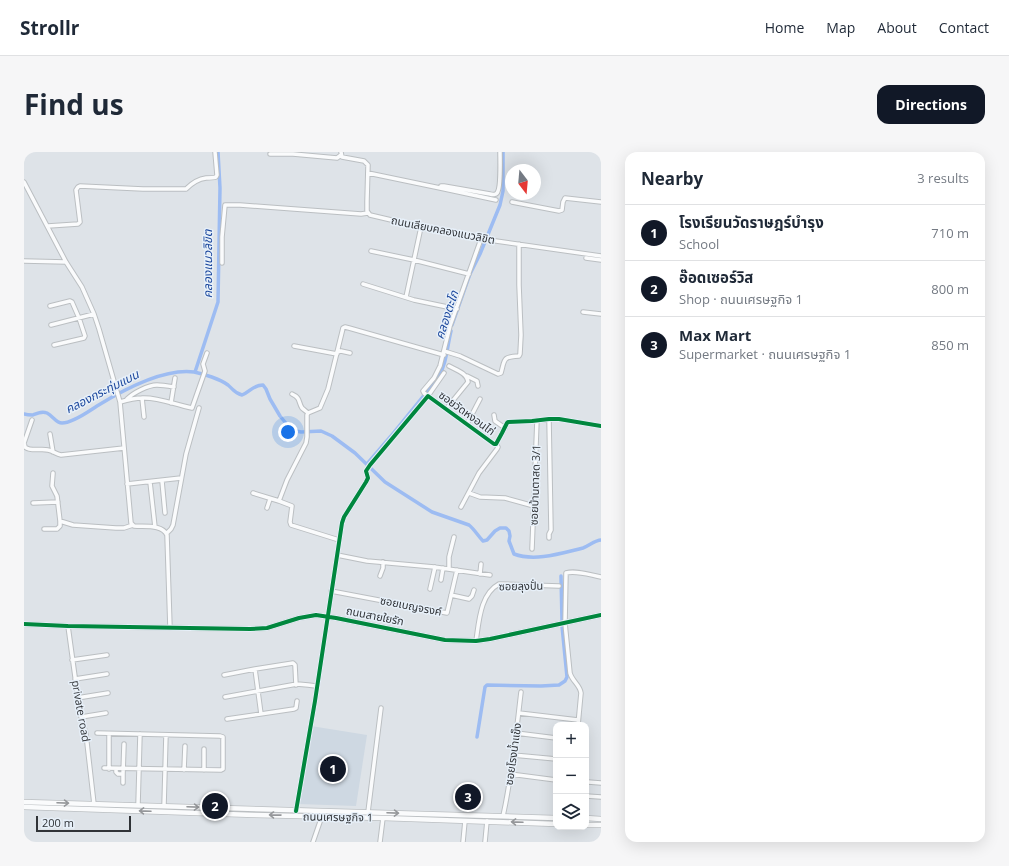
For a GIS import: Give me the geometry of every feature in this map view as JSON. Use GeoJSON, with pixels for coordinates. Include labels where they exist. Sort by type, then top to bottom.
{"type":"FeatureCollection","features":[{"type":"Feature","properties":{"kind":"main road","name":"ถนนเศรษฐกิจ 1"},"geometry":{"type":"LineString","coordinates":[[24,802],[164,806],[322,816],[553,824]]}},
{"type":"Feature","properties":{"kind":"main road","name":"ถนนเศรษฐกิจ 1"},"geometry":{"type":"LineString","coordinates":[[24,808],[254,812],[296,810],[553,818]]}},
{"type":"Feature","properties":{"kind":"main road"},"geometry":{"type":"LineString","coordinates":[[589,818],[601,819]]}},
{"type":"Feature","properties":{"kind":"main road"},"geometry":{"type":"LineString","coordinates":[[589,825],[600,826]]}},
{"type":"Feature","properties":{"kind":"street"},"geometry":{"type":"LineString","coordinates":[[48,226],[78,224],[80,222],[76,190],[80,186],[186,189],[198,180],[216,177],[215,152]]}},
{"type":"Feature","properties":{"kind":"street"},"geometry":{"type":"LineString","coordinates":[[440,188],[441,186],[444,186],[496,194],[498,191],[499,182],[500,152]]}},
{"type":"Feature","properties":{"kind":"street"},"geometry":{"type":"LineString","coordinates":[[270,154],[293,154],[337,158],[341,154],[342,158],[364,161],[368,165],[368,213]]}},
{"type":"Feature","properties":{"kind":"street"},"geometry":{"type":"LineString","coordinates":[[368,173],[496,200]]}},
{"type":"Feature","properties":{"kind":"street"},"geometry":{"type":"LineString","coordinates":[[24,182],[66,262],[82,287],[99,328],[120,400],[127,484],[133,525]]}},
{"type":"Feature","properties":{"kind":"street"},"geometry":{"type":"LineString","coordinates":[[512,202],[560,211],[562,210],[565,198],[601,202]]}},
{"type":"Feature","properties":{"kind":"street","name":"ถนนเลียบคลองแนวลิขิต"},"geometry":{"type":"LineString","coordinates":[[222,263],[222,237],[225,205],[361,214],[368,213],[370,215],[421,227],[482,239],[601,256]]}},
{"type":"Feature","properties":{"kind":"street"},"geometry":{"type":"LineString","coordinates":[[406,297],[421,227]]}},
{"type":"Feature","properties":{"kind":"street"},"geometry":{"type":"LineString","coordinates":[[444,373],[426,395],[423,391],[434,378],[446,352],[450,326],[482,239]]}},
{"type":"Feature","properties":{"kind":"street"},"geometry":{"type":"LineString","coordinates":[[279,501],[287,480],[304,449],[307,437],[306,417],[308,413],[320,408],[323,403],[328,389],[343,328],[345,327],[460,356],[498,374],[501,373],[504,361],[507,358],[519,356],[521,335],[519,244]]}},
{"type":"Feature","properties":{"kind":"street"},"geometry":{"type":"LineString","coordinates":[[371,251],[469,274]]}},
{"type":"Feature","properties":{"kind":"street"},"geometry":{"type":"LineString","coordinates":[[586,258],[601,260]]}},
{"type":"Feature","properties":{"kind":"street"},"geometry":{"type":"LineString","coordinates":[[24,261],[66,262]]}},
{"type":"Feature","properties":{"kind":"street"},"geometry":{"type":"LineString","coordinates":[[363,284],[406,297],[457,309]]}},
{"type":"Feature","properties":{"kind":"street"},"geometry":{"type":"LineString","coordinates":[[50,306],[70,301],[72,302],[85,336],[84,338],[54,344]]}},
{"type":"Feature","properties":{"kind":"street"},"geometry":{"type":"LineString","coordinates":[[583,312],[601,314]]}},
{"type":"Feature","properties":{"kind":"street"},"geometry":{"type":"LineString","coordinates":[[51,325],[94,314]]}},
{"type":"Feature","properties":{"kind":"street"},"geometry":{"type":"LineString","coordinates":[[294,346],[337,353],[341,351],[350,353]]}},
{"type":"Feature","properties":{"kind":"street"},"geometry":{"type":"LineString","coordinates":[[120,400],[142,398],[158,399],[192,408],[205,371],[203,364],[207,354]]}},
{"type":"Feature","properties":{"kind":"street"},"geometry":{"type":"LineString","coordinates":[[449,366],[477,381],[478,386]]}},
{"type":"Feature","properties":{"kind":"street"},"geometry":{"type":"LineString","coordinates":[[446,409],[468,382],[467,376]]}},
{"type":"Feature","properties":{"kind":"street"},"geometry":{"type":"LineString","coordinates":[[171,403],[175,378]]}},
{"type":"Feature","properties":{"kind":"street"},"geometry":{"type":"LineString","coordinates":[[126,400],[136,393],[155,385],[174,387]]}},
{"type":"Feature","properties":{"kind":"street"},"geometry":{"type":"LineString","coordinates":[[292,394],[296,395],[301,406],[308,413]]}},
{"type":"Feature","properties":{"kind":"street","name":"ซอยวัดหงอนไก่"},"geometry":{"type":"LineString","coordinates":[[339,540],[344,517],[368,478],[366,472],[367,469],[426,395],[494,444],[496,444],[508,422],[549,419],[567,420],[601,426]]}},
{"type":"Feature","properties":{"kind":"street"},"geometry":{"type":"LineString","coordinates":[[142,398],[144,417]]}},
{"type":"Feature","properties":{"kind":"street"},"geometry":{"type":"LineString","coordinates":[[467,424],[480,399]]}},
{"type":"Feature","properties":{"kind":"street"},"geometry":{"type":"LineString","coordinates":[[166,534],[173,525],[186,454],[199,408]]}},
{"type":"Feature","properties":{"kind":"street"},"geometry":{"type":"LineString","coordinates":[[494,415],[495,421],[505,428]]}},
{"type":"Feature","properties":{"kind":"street"},"geometry":{"type":"LineString","coordinates":[[549,419],[551,530],[549,538]]}},
{"type":"Feature","properties":{"kind":"street"},"geometry":{"type":"LineString","coordinates":[[32,420],[24,443],[24,447],[28,449],[48,450],[61,455],[124,448]]}},
{"type":"Feature","properties":{"kind":"street","name":"ซอยบ้านตาสด 3/1"},"geometry":{"type":"LineString","coordinates":[[532,549],[537,420]]}},
{"type":"Feature","properties":{"kind":"street"},"geometry":{"type":"LineString","coordinates":[[50,434],[53,452]]}},
{"type":"Feature","properties":{"kind":"street"},"geometry":{"type":"LineString","coordinates":[[461,506],[479,473],[497,449],[498,447],[496,444]]}},
{"type":"Feature","properties":{"kind":"street"},"geometry":{"type":"LineString","coordinates":[[44,529],[57,529],[60,526],[58,502],[56,493],[52,486],[52,473]]}},
{"type":"Feature","properties":{"kind":"street"},"geometry":{"type":"LineString","coordinates":[[127,484],[181,478]]}},
{"type":"Feature","properties":{"kind":"street"},"geometry":{"type":"LineString","coordinates":[[162,481],[165,513]]}},
{"type":"Feature","properties":{"kind":"street"},"geometry":{"type":"LineString","coordinates":[[150,482],[155,527]]}},
{"type":"Feature","properties":{"kind":"street"},"geometry":{"type":"LineString","coordinates":[[253,493],[292,506],[291,525],[339,540],[296,810]]}},
{"type":"Feature","properties":{"kind":"street"},"geometry":{"type":"LineString","coordinates":[[469,493],[480,497],[505,498],[534,506]]}},
{"type":"Feature","properties":{"kind":"street"},"geometry":{"type":"LineString","coordinates":[[267,508],[270,499]]}},
{"type":"Feature","properties":{"kind":"street"},"geometry":{"type":"LineString","coordinates":[[33,503],[58,502]]}},
{"type":"Feature","properties":{"kind":"street"},"geometry":{"type":"LineString","coordinates":[[60,521],[73,525],[116,528],[124,528],[133,525],[162,529],[166,534],[170,628]]}},
{"type":"Feature","properties":{"kind":"street"},"geometry":{"type":"LineString","coordinates":[[449,569],[449,557],[454,537]]}},
{"type":"Feature","properties":{"kind":"street"},"geometry":{"type":"LineString","coordinates":[[337,555],[490,575]]}},
{"type":"Feature","properties":{"kind":"street"},"geometry":{"type":"LineString","coordinates":[[380,576],[383,568],[383,562]]}},
{"type":"Feature","properties":{"kind":"street"},"geometry":{"type":"LineString","coordinates":[[480,574],[481,564]]}},
{"type":"Feature","properties":{"kind":"street"},"geometry":{"type":"LineString","coordinates":[[430,589],[435,567]]}},
{"type":"Feature","properties":{"kind":"street"},"geometry":{"type":"LineString","coordinates":[[441,580],[443,568]]}},
{"type":"Feature","properties":{"kind":"street","name":"ซอยเบญจรงค์"},"geometry":{"type":"LineString","coordinates":[[331,591],[446,613],[448,612],[457,570]]}},
{"type":"Feature","properties":{"kind":"street"},"geometry":{"type":"LineString","coordinates":[[519,713],[578,720],[581,690],[570,674],[565,623],[566,573],[582,573],[601,577]]}},
{"type":"Feature","properties":{"kind":"street","name":"ซอยลุงปั่น"},"geometry":{"type":"LineString","coordinates":[[476,641],[484,602],[490,590],[494,586],[499,584],[559,586]]}},
{"type":"Feature","properties":{"kind":"street"},"geometry":{"type":"LineString","coordinates":[[451,595],[469,599],[474,590]]}},
{"type":"Feature","properties":{"kind":"street","name":"ถนนสายใยรัก"},"geometry":{"type":"LineString","coordinates":[[24,624],[258,629],[316,615],[445,640],[476,641],[497,638],[601,615]]}},
{"type":"Feature","properties":{"kind":"street","name":"private road"},"geometry":{"type":"LineString","coordinates":[[68,626],[77,698],[86,734],[94,804]]}},
{"type":"Feature","properties":{"kind":"street"},"geometry":{"type":"LineString","coordinates":[[72,660],[107,655]]}},
{"type":"Feature","properties":{"kind":"street"},"geometry":{"type":"LineString","coordinates":[[224,675],[293,663],[295,665],[296,685]]}},
{"type":"Feature","properties":{"kind":"street"},"geometry":{"type":"LineString","coordinates":[[255,669],[261,714]]}},
{"type":"Feature","properties":{"kind":"street"},"geometry":{"type":"LineString","coordinates":[[75,679],[107,674]]}},
{"type":"Feature","properties":{"kind":"street"},"geometry":{"type":"LineString","coordinates":[[226,697],[296,685],[308,684],[316,686]]}},
{"type":"Feature","properties":{"kind":"street","name":"ซอยโรงน้ำแข็ง"},"geometry":{"type":"LineString","coordinates":[[503,816],[521,692]]}},
{"type":"Feature","properties":{"kind":"street"},"geometry":{"type":"LineString","coordinates":[[77,698],[108,694]]}},
{"type":"Feature","properties":{"kind":"street"},"geometry":{"type":"LineString","coordinates":[[227,719],[294,709],[296,708],[297,701]]}},
{"type":"Feature","properties":{"kind":"street"},"geometry":{"type":"LineString","coordinates":[[368,812],[381,708]]}},
{"type":"Feature","properties":{"kind":"street"},"geometry":{"type":"LineString","coordinates":[[81,717],[106,713]]}},
{"type":"Feature","properties":{"kind":"street"},"geometry":{"type":"LineString","coordinates":[[97,733],[223,737],[223,768],[221,770],[104,768]]}},
{"type":"Feature","properties":{"kind":"street"},"geometry":{"type":"LineString","coordinates":[[516,733],[553,738]]}},
{"type":"Feature","properties":{"kind":"street"},"geometry":{"type":"LineString","coordinates":[[109,734],[109,769]]}},
{"type":"Feature","properties":{"kind":"street"},"geometry":{"type":"LineString","coordinates":[[138,805],[140,734]]}},
{"type":"Feature","properties":{"kind":"street"},"geometry":{"type":"LineString","coordinates":[[164,806],[166,735]]}},
{"type":"Feature","properties":{"kind":"street"},"geometry":{"type":"LineString","coordinates":[[123,783],[124,744]]}},
{"type":"Feature","properties":{"kind":"street"},"geometry":{"type":"LineString","coordinates":[[184,770],[185,746]]}},
{"type":"Feature","properties":{"kind":"street"},"geometry":{"type":"LineString","coordinates":[[204,749],[204,770]]}},
{"type":"Feature","properties":{"kind":"street"},"geometry":{"type":"LineString","coordinates":[[513,755],[553,759]]}},
{"type":"Feature","properties":{"kind":"street"},"geometry":{"type":"LineString","coordinates":[[116,769],[118,774],[123,774]]}},
{"type":"Feature","properties":{"kind":"street"},"geometry":{"type":"LineString","coordinates":[[510,774],[553,780]]}},
{"type":"Feature","properties":{"kind":"street"},"geometry":{"type":"LineString","coordinates":[[589,782],[601,783]]}},
{"type":"Feature","properties":{"kind":"street"},"geometry":{"type":"LineString","coordinates":[[589,796],[601,797]]}},
{"type":"Feature","properties":{"kind":"street"},"geometry":{"type":"LineString","coordinates":[[313,842],[322,816]]}},
{"type":"Feature","properties":{"kind":"street"},"geometry":{"type":"LineString","coordinates":[[380,842],[383,818]]}},
{"type":"Feature","properties":{"kind":"street"},"geometry":{"type":"LineString","coordinates":[[463,842],[465,821]]}},
{"type":"Feature","properties":{"kind":"street"},"geometry":{"type":"LineString","coordinates":[[485,842],[487,821]]}},
{"type":"Feature","properties":{"kind":"shaded area"},"geometry":{"type":"Polygon","coordinates":[[[311,726],[367,735],[356,806],[298,804],[311,726]]]}},
{"type":"Feature","properties":{"kind":"waterway","name":"คลองแนวลิขิต"},"geometry":{"type":"LineString","coordinates":[[195,372],[218,302],[220,188],[218,152]]}},
{"type":"Feature","properties":{"kind":"waterway","name":"คลองตะโก"},"geometry":{"type":"LineString","coordinates":[[452,325],[470,274],[500,205],[503,191],[503,152]]}},
{"type":"Feature","properties":{"kind":"waterway","name":"คลองตะโก"},"geometry":{"type":"LineString","coordinates":[[367,464],[438,378],[445,361],[451,331]]}},
{"type":"Feature","properties":{"kind":"waterway","name":"คลองกระทุ่มแบน"},"geometry":{"type":"LineString","coordinates":[[24,414],[33,415],[40,412],[45,412],[58,422],[66,422],[76,419],[131,387],[169,373],[194,372],[207,375],[225,383],[242,395],[254,387],[263,385],[280,416],[289,427],[301,432],[321,431],[332,436],[355,453],[385,482],[432,512],[469,525],[483,541],[487,540],[500,528],[506,528],[509,531],[509,541],[514,554],[540,557],[583,548],[601,540]]}},
{"type":"Feature","properties":{"kind":"waterway"},"geometry":{"type":"LineString","coordinates":[[561,576],[562,621]]}},
{"type":"Feature","properties":{"kind":"waterway"},"geometry":{"type":"LineString","coordinates":[[477,737],[485,687],[487,685],[541,686],[559,685],[565,681],[567,677],[562,626]]}},
{"type":"Feature","properties":{"kind":"cycle path"},"geometry":{"type":"LineString","coordinates":[[296,811],[315,701],[342,523],[344,517],[368,478],[366,471],[370,465],[428,396],[494,444],[496,444],[508,422],[559,419],[601,426]]}},
{"type":"Feature","properties":{"kind":"cycle path"},"geometry":{"type":"LineString","coordinates":[[24,624],[250,629],[267,628],[299,618],[316,615],[445,640],[476,641],[601,615]]}},
{"type":"Feature","properties":{"kind":"place","name":"โรงเรียนวัดราษฎร์บํารุง"},"geometry":{"type":"Point","coordinates":[333,769]}},
{"type":"Feature","properties":{"kind":"place","name":"Max Mart"},"geometry":{"type":"Point","coordinates":[468,797]}},
{"type":"Feature","properties":{"kind":"place","name":"อ๊อดเซอร์วิส"},"geometry":{"type":"Point","coordinates":[215,806]}}]}
